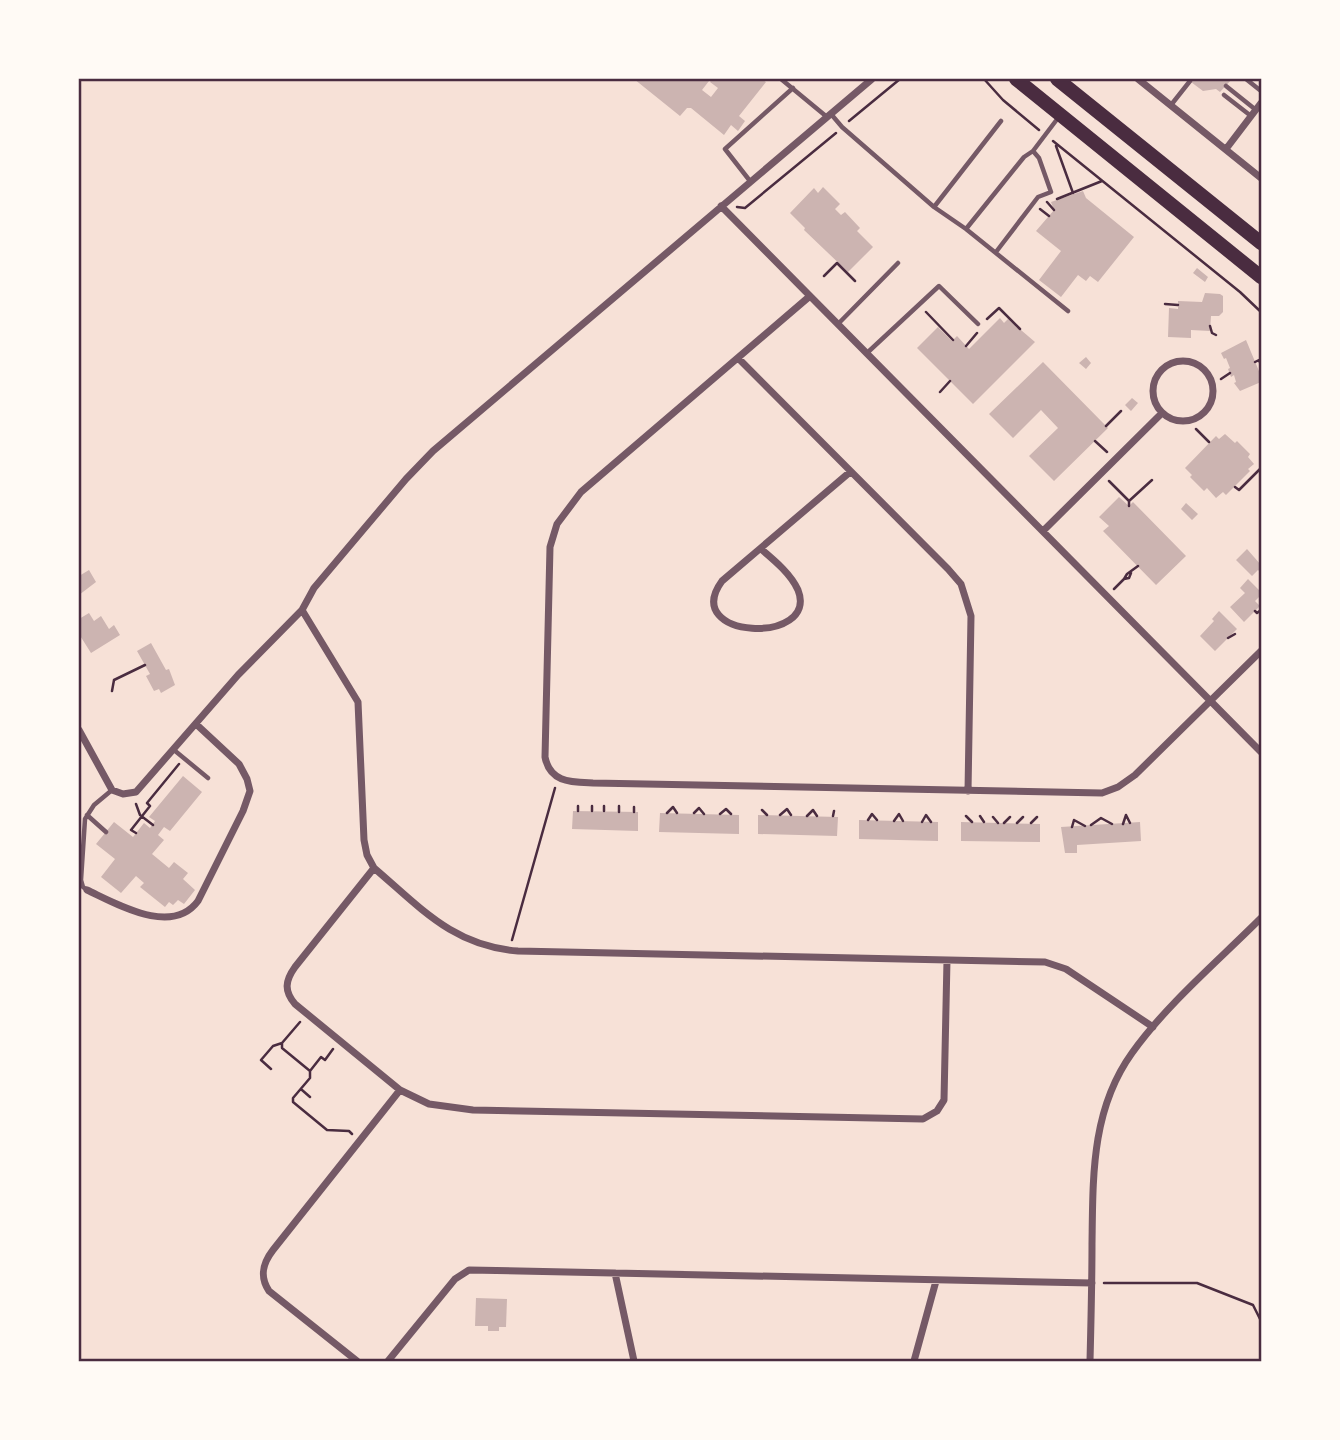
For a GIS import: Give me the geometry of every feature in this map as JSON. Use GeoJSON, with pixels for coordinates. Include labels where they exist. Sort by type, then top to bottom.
{"type":"FeatureCollection","features":[{"type":"Feature","properties":{"kind":"main road"},"geometry":{"type":"LineString","coordinates":[[1016,79],[1261,276]]}},
{"type":"Feature","properties":{"kind":"main road"},"geometry":{"type":"LineString","coordinates":[[1057,79],[1261,243]]}},
{"type":"Feature","properties":{"kind":"street"},"geometry":{"type":"LineString","coordinates":[[79,730],[112,790],[123,794],[134,793],[239,675],[302,610],[314,588],[424,460],[872,79]]}},
{"type":"Feature","properties":{"kind":"street"},"geometry":{"type":"LineString","coordinates":[[1143,80],[1261,178]]}},
{"type":"Feature","properties":{"kind":"street"},"geometry":{"type":"LineString","coordinates":[[1226,149],[1255,111]]}},
{"type":"Feature","properties":{"kind":"street"},"geometry":{"type":"LineString","coordinates":[[721,206],[1261,752]]}},
{"type":"Feature","properties":{"kind":"street"},"geometry":{"type":"LineString","coordinates":[[810,296],[581,492],[552,535],[549,552],[545,757],[553,775],[573,782],[1088,794],[1113,789],[1135,775],[1261,651]]}},
{"type":"Feature","properties":{"kind":"street"},"geometry":{"type":"LineString","coordinates":[[739,359],[961,584],[971,616],[968,791]]}},
{"type":"Feature","properties":{"kind":"street"},"geometry":{"type":"LineString","coordinates":[[1182,360],[1202,367],[1212,381],[1214,393],[1206,411],[1189,421],[1180,422],[1162,413],[1153,395],[1153,385],[1164,368],[1182,360]]}},
{"type":"Feature","properties":{"kind":"street"},"geometry":{"type":"LineString","coordinates":[[1043,531],[1162,413]]}},
{"type":"Feature","properties":{"kind":"street"},"geometry":{"type":"LineString","coordinates":[[761,549],[796,586],[800,602],[797,612],[791,620],[781,625],[730,625],[721,619],[716,611],[717,588],[724,577],[761,549],[850,472]]}},
{"type":"Feature","properties":{"kind":"street"},"geometry":{"type":"LineString","coordinates":[[302,610],[358,702],[364,840],[369,860],[374,868],[446,928],[466,940],[495,949],[1040,962],[1066,969],[1153,1027]]}},
{"type":"Feature","properties":{"kind":"street"},"geometry":{"type":"LineString","coordinates":[[87,890],[161,918],[180,916],[190,911],[198,901],[243,811],[250,791],[239,764],[196,724]]}},
{"type":"Feature","properties":{"kind":"street"},"geometry":{"type":"LineString","coordinates":[[374,868],[295,967],[286,987],[295,1004],[400,1090],[429,1104],[468,1110],[923,1119],[937,1111],[944,1100],[947,960]]}},
{"type":"Feature","properties":{"kind":"street"},"geometry":{"type":"LineString","coordinates":[[1090,1361],[1093,1163],[1097,1136],[1116,1081],[1131,1055],[1153,1027],[1261,918]]}},
{"type":"Feature","properties":{"kind":"street"},"geometry":{"type":"LineString","coordinates":[[357,1361],[269,1291],[264,1284],[264,1267],[273,1250],[400,1090]]}},
{"type":"Feature","properties":{"kind":"street"},"geometry":{"type":"LineString","coordinates":[[388,1361],[455,1279],[469,1270],[1092,1283]]}},
{"type":"Feature","properties":{"kind":"street"},"geometry":{"type":"LineString","coordinates":[[615,1273],[634,1361]]}},
{"type":"Feature","properties":{"kind":"street"},"geometry":{"type":"LineString","coordinates":[[914,1361],[936,1281]]}},
{"type":"Feature","properties":{"kind":"lane"},"geometry":{"type":"LineString","coordinates":[[781,79],[829,116],[934,207],[996,252],[1068,311]]}},
{"type":"Feature","properties":{"kind":"lane"},"geometry":{"type":"LineString","coordinates":[[1246,79],[1261,91]]}},
{"type":"Feature","properties":{"kind":"lane"},"geometry":{"type":"LineString","coordinates":[[1171,105],[1190,81]]}},
{"type":"Feature","properties":{"kind":"lane"},"geometry":{"type":"LineString","coordinates":[[1226,86],[1255,111],[1261,120]]}},
{"type":"Feature","properties":{"kind":"lane"},"geometry":{"type":"LineString","coordinates":[[750,181],[725,149],[793,88]]}},
{"type":"Feature","properties":{"kind":"lane"},"geometry":{"type":"LineString","coordinates":[[1224,95],[1255,111]]}},
{"type":"Feature","properties":{"kind":"lane"},"geometry":{"type":"LineString","coordinates":[[966,229],[1061,115]]}},
{"type":"Feature","properties":{"kind":"lane"},"geometry":{"type":"LineString","coordinates":[[934,207],[1001,121]]}},
{"type":"Feature","properties":{"kind":"lane"},"geometry":{"type":"LineString","coordinates":[[996,252],[1038,197],[1051,192],[1040,158],[1033,151]]}},
{"type":"Feature","properties":{"kind":"lane"},"geometry":{"type":"LineString","coordinates":[[837,324],[898,263]]}},
{"type":"Feature","properties":{"kind":"lane"},"geometry":{"type":"LineString","coordinates":[[867,354],[939,286],[978,324]]}},
{"type":"Feature","properties":{"kind":"lane"},"geometry":{"type":"LineString","coordinates":[[173,750],[208,778]]}},
{"type":"Feature","properties":{"kind":"lane"},"geometry":{"type":"LineString","coordinates":[[87,890],[81,880],[84,826],[94,805],[112,790]]}},
{"type":"Feature","properties":{"kind":"lane"},"geometry":{"type":"LineString","coordinates":[[87,815],[106,832]]}},
{"type":"Feature","properties":{"kind":"path"},"geometry":{"type":"LineString","coordinates":[[851,119],[900,79]]}},
{"type":"Feature","properties":{"kind":"path"},"geometry":{"type":"LineString","coordinates":[[984,79],[1003,100],[1037,129]]}},
{"type":"Feature","properties":{"kind":"path"},"geometry":{"type":"LineString","coordinates":[[745,208],[835,133]]}},
{"type":"Feature","properties":{"kind":"path"},"geometry":{"type":"LineString","coordinates":[[1073,194],[1054,142],[1240,292],[1261,312]]}},
{"type":"Feature","properties":{"kind":"path"},"geometry":{"type":"LineString","coordinates":[[1054,210],[1046,203],[1102,181]]}},
{"type":"Feature","properties":{"kind":"path"},"geometry":{"type":"LineString","coordinates":[[824,276],[837,263],[855,281]]}},
{"type":"Feature","properties":{"kind":"path"},"geometry":{"type":"LineString","coordinates":[[1165,304],[1178,305]]}},
{"type":"Feature","properties":{"kind":"path"},"geometry":{"type":"LineString","coordinates":[[985,321],[999,308],[1020,329]]}},
{"type":"Feature","properties":{"kind":"path"},"geometry":{"type":"LineString","coordinates":[[923,309],[953,340]]}},
{"type":"Feature","properties":{"kind":"path"},"geometry":{"type":"LineString","coordinates":[[1210,327],[1216,335]]}},
{"type":"Feature","properties":{"kind":"path"},"geometry":{"type":"LineString","coordinates":[[966,346],[977,334],[975,332]]}},
{"type":"Feature","properties":{"kind":"path"},"geometry":{"type":"LineString","coordinates":[[1255,362],[1259,360],[1261,365]]}},
{"type":"Feature","properties":{"kind":"path"},"geometry":{"type":"LineString","coordinates":[[1221,379],[1230,373]]}},
{"type":"Feature","properties":{"kind":"path"},"geometry":{"type":"LineString","coordinates":[[940,392],[950,381]]}},
{"type":"Feature","properties":{"kind":"path"},"geometry":{"type":"LineString","coordinates":[[1106,426],[1121,411]]}},
{"type":"Feature","properties":{"kind":"path"},"geometry":{"type":"LineString","coordinates":[[1196,429],[1209,442]]}},
{"type":"Feature","properties":{"kind":"path"},"geometry":{"type":"LineString","coordinates":[[1095,441],[1107,452]]}},
{"type":"Feature","properties":{"kind":"path"},"geometry":{"type":"LineString","coordinates":[[1235,487],[1239,490],[1261,468]]}},
{"type":"Feature","properties":{"kind":"path"},"geometry":{"type":"LineString","coordinates":[[1129,501],[1152,480]]}},
{"type":"Feature","properties":{"kind":"path"},"geometry":{"type":"LineString","coordinates":[[1109,481],[1129,501],[1129,506]]}},
{"type":"Feature","properties":{"kind":"path"},"geometry":{"type":"LineString","coordinates":[[1114,589],[1138,566]]}},
{"type":"Feature","properties":{"kind":"path"},"geometry":{"type":"LineString","coordinates":[[1255,611],[1257,613],[1261,610]]}},
{"type":"Feature","properties":{"kind":"path"},"geometry":{"type":"LineString","coordinates":[[1228,638],[1235,634]]}},
{"type":"Feature","properties":{"kind":"path"},"geometry":{"type":"LineString","coordinates":[[112,691],[114,680],[145,665]]}},
{"type":"Feature","properties":{"kind":"path"},"geometry":{"type":"LineString","coordinates":[[136,834],[131,830],[150,806],[147,803],[174,768]]}},
{"type":"Feature","properties":{"kind":"path"},"geometry":{"type":"LineString","coordinates":[[512,940],[555,788]]}},
{"type":"Feature","properties":{"kind":"path"},"geometry":{"type":"LineString","coordinates":[[134,793],[142,817],[153,825]]}},
{"type":"Feature","properties":{"kind":"path"},"geometry":{"type":"LineString","coordinates":[[578,806],[578,811]]}},
{"type":"Feature","properties":{"kind":"path"},"geometry":{"type":"LineString","coordinates":[[592,806],[592,811]]}},
{"type":"Feature","properties":{"kind":"path"},"geometry":{"type":"LineString","coordinates":[[604,806],[604,811]]}},
{"type":"Feature","properties":{"kind":"path"},"geometry":{"type":"LineString","coordinates":[[619,807],[619,812]]}},
{"type":"Feature","properties":{"kind":"path"},"geometry":{"type":"LineString","coordinates":[[667,813],[673,807],[677,813]]}},
{"type":"Feature","properties":{"kind":"path"},"geometry":{"type":"LineString","coordinates":[[694,813],[699,808],[704,814]]}},
{"type":"Feature","properties":{"kind":"path"},"geometry":{"type":"LineString","coordinates":[[720,814],[726,809],[731,814]]}},
{"type":"Feature","properties":{"kind":"path"},"geometry":{"type":"LineString","coordinates":[[780,815],[787,809],[791,816]]}},
{"type":"Feature","properties":{"kind":"path"},"geometry":{"type":"LineString","coordinates":[[762,810],[767,815]]}},
{"type":"Feature","properties":{"kind":"path"},"geometry":{"type":"LineString","coordinates":[[807,816],[813,810],[817,816]]}},
{"type":"Feature","properties":{"kind":"path"},"geometry":{"type":"LineString","coordinates":[[833,816],[834,811]]}},
{"type":"Feature","properties":{"kind":"path"},"geometry":{"type":"LineString","coordinates":[[868,820],[872,814],[877,820]]}},
{"type":"Feature","properties":{"kind":"path"},"geometry":{"type":"LineString","coordinates":[[894,821],[899,814],[904,821]]}},
{"type":"Feature","properties":{"kind":"path"},"geometry":{"type":"LineString","coordinates":[[922,822],[926,815],[931,822]]}},
{"type":"Feature","properties":{"kind":"path"},"geometry":{"type":"LineString","coordinates":[[1123,824],[1126,815],[1130,823]]}},
{"type":"Feature","properties":{"kind":"path"},"geometry":{"type":"LineString","coordinates":[[966,816],[972,822]]}},
{"type":"Feature","properties":{"kind":"path"},"geometry":{"type":"LineString","coordinates":[[980,816],[984,822]]}},
{"type":"Feature","properties":{"kind":"path"},"geometry":{"type":"LineString","coordinates":[[993,817],[998,823]]}},
{"type":"Feature","properties":{"kind":"path"},"geometry":{"type":"LineString","coordinates":[[1004,823],[1010,817]]}},
{"type":"Feature","properties":{"kind":"path"},"geometry":{"type":"LineString","coordinates":[[1017,823],[1023,817]]}},
{"type":"Feature","properties":{"kind":"path"},"geometry":{"type":"LineString","coordinates":[[1031,823],[1037,817]]}},
{"type":"Feature","properties":{"kind":"path"},"geometry":{"type":"LineString","coordinates":[[1091,825],[1101,818],[1112,824]]}},
{"type":"Feature","properties":{"kind":"path"},"geometry":{"type":"LineString","coordinates":[[1072,827],[1074,820],[1085,826]]}},
{"type":"Feature","properties":{"kind":"path"},"geometry":{"type":"LineString","coordinates":[[271,1069],[261,1060],[272,1046],[282,1043],[300,1022]]}},
{"type":"Feature","properties":{"kind":"path"},"geometry":{"type":"LineString","coordinates":[[282,1043],[282,1048],[310,1071]]}},
{"type":"Feature","properties":{"kind":"path"},"geometry":{"type":"LineString","coordinates":[[333,1049],[325,1060],[321,1057],[310,1071],[310,1078],[293,1098],[296,1106],[327,1130],[349,1131],[352,1134]]}},
{"type":"Feature","properties":{"kind":"path"},"geometry":{"type":"LineString","coordinates":[[309,1060],[315,1065]]}},
{"type":"Feature","properties":{"kind":"path"},"geometry":{"type":"LineString","coordinates":[[301,1089],[310,1097]]}},
{"type":"Feature","properties":{"kind":"path"},"geometry":{"type":"LineString","coordinates":[[1102,1283],[1197,1283],[1253,1306],[1261,1321]]}},
{"type":"Feature","properties":{"kind":"building"},"geometry":{"type":"Polygon","coordinates":[[[634,79],[706,79],[709,81],[702,90],[711,97],[718,88],[710,82],[712,79],[761,79],[766,82],[739,116],[745,121],[738,131],[731,125],[724,135],[691,108],[687,108],[680,116],[634,79]]]}},
{"type":"Feature","properties":{"kind":"building"},"geometry":{"type":"Polygon","coordinates":[[[1187,79],[1232,79],[1220,92],[1216,89],[1203,91],[1187,79]]]}},
{"type":"Feature","properties":{"kind":"building"},"geometry":{"type":"Polygon","coordinates":[[[823,187],[840,204],[835,209],[841,215],[845,212],[860,228],[857,231],[873,247],[848,272],[790,213],[814,188],[818,193],[823,187]]]}},
{"type":"Feature","properties":{"kind":"building"},"geometry":{"type":"Polygon","coordinates":[[[1083,191],[1086,198],[1134,237],[1098,282],[1090,276],[1086,281],[1078,275],[1061,297],[1039,280],[1061,251],[1036,231],[1054,210],[1051,202],[1083,191]]]}},
{"type":"Feature","properties":{"kind":"building"},"geometry":{"type":"Polygon","coordinates":[[[1197,268],[1208,277],[1205,282],[1193,273],[1197,268]]]}},
{"type":"Feature","properties":{"kind":"building"},"geometry":{"type":"Polygon","coordinates":[[[1205,293],[1223,296],[1223,312],[1219,316],[1211,316],[1210,331],[1191,330],[1191,338],[1168,337],[1169,308],[1178,309],[1178,301],[1202,302],[1205,293]]]}},
{"type":"Feature","properties":{"kind":"building"},"geometry":{"type":"Polygon","coordinates":[[[1000,318],[1004,323],[1008,319],[1035,342],[973,404],[917,348],[938,327],[952,341],[957,336],[969,349],[1000,318]]]}},
{"type":"Feature","properties":{"kind":"building"},"geometry":{"type":"Polygon","coordinates":[[[1246,340],[1261,382],[1240,391],[1234,383],[1234,375],[1231,377],[1226,358],[1224,359],[1221,353],[1246,340]]]}},
{"type":"Feature","properties":{"kind":"building"},"geometry":{"type":"Polygon","coordinates":[[[1086,357],[1091,363],[1086,369],[1079,363],[1086,357]]]}},
{"type":"Feature","properties":{"kind":"building"},"geometry":{"type":"Polygon","coordinates":[[[1043,362],[1108,428],[1054,481],[1029,456],[1058,428],[1041,410],[1013,438],[989,414],[1043,362]]]}},
{"type":"Feature","properties":{"kind":"building"},"geometry":{"type":"Polygon","coordinates":[[[1132,398],[1138,403],[1131,411],[1125,405],[1132,398]]]}},
{"type":"Feature","properties":{"kind":"building"},"geometry":{"type":"Polygon","coordinates":[[[1225,434],[1250,454],[1248,457],[1254,464],[1226,495],[1223,492],[1216,498],[1207,488],[1204,491],[1185,468],[1216,436],[1219,439],[1225,434]]]}},
{"type":"Feature","properties":{"kind":"building"},"geometry":{"type":"Polygon","coordinates":[[[1119,497],[1129,506],[1133,502],[1186,556],[1156,585],[1103,531],[1109,526],[1099,517],[1119,497]]]}},
{"type":"Feature","properties":{"kind":"building"},"geometry":{"type":"Polygon","coordinates":[[[1186,503],[1198,514],[1192,520],[1181,509],[1186,503]]]}},
{"type":"Feature","properties":{"kind":"building"},"geometry":{"type":"Polygon","coordinates":[[[1247,549],[1261,565],[1261,573],[1258,570],[1252,576],[1236,560],[1247,549]]]}},
{"type":"Feature","properties":{"kind":"building"},"geometry":{"type":"Polygon","coordinates":[[[89,570],[96,582],[79,595],[79,576],[89,570]]]}},
{"type":"Feature","properties":{"kind":"building"},"geometry":{"type":"Polygon","coordinates":[[[1248,579],[1261,592],[1255,601],[1260,606],[1244,622],[1230,607],[1245,593],[1240,588],[1248,579]]]}},
{"type":"Feature","properties":{"kind":"building"},"geometry":{"type":"Polygon","coordinates":[[[1219,611],[1237,629],[1215,651],[1200,636],[1219,611]]]}},
{"type":"Feature","properties":{"kind":"building"},"geometry":{"type":"Polygon","coordinates":[[[89,613],[94,621],[101,616],[109,629],[114,625],[120,635],[91,653],[79,634],[79,619],[89,613]]]}},
{"type":"Feature","properties":{"kind":"building"},"geometry":{"type":"Polygon","coordinates":[[[151,643],[166,670],[169,669],[175,685],[161,693],[159,689],[154,691],[146,676],[150,674],[137,651],[151,643]]]}},
{"type":"Feature","properties":{"kind":"building"},"geometry":{"type":"Polygon","coordinates":[[[183,776],[202,792],[170,831],[164,827],[158,835],[164,840],[152,854],[169,868],[174,862],[188,873],[183,879],[195,890],[184,904],[178,900],[173,905],[169,902],[165,907],[140,887],[144,883],[136,876],[121,893],[101,877],[115,859],[96,844],[114,822],[133,837],[144,823],[150,828],[155,821],[149,817],[183,776]]]}},
{"type":"Feature","properties":{"kind":"building"},"geometry":{"type":"Polygon","coordinates":[[[573,811],[638,812],[638,831],[572,829],[573,811]]]}},
{"type":"Feature","properties":{"kind":"building"},"geometry":{"type":"Polygon","coordinates":[[[660,813],[739,815],[739,834],[659,832],[660,813]]]}},
{"type":"Feature","properties":{"kind":"building"},"geometry":{"type":"Polygon","coordinates":[[[758,815],[838,817],[837,836],[758,834],[758,815]]]}},
{"type":"Feature","properties":{"kind":"building"},"geometry":{"type":"Polygon","coordinates":[[[859,820],[938,822],[938,841],[859,839],[859,820]]]}},
{"type":"Feature","properties":{"kind":"building"},"geometry":{"type":"Polygon","coordinates":[[[961,822],[1040,824],[1040,842],[961,841],[961,822]]]}},
{"type":"Feature","properties":{"kind":"building"},"geometry":{"type":"Polygon","coordinates":[[[1140,822],[1141,841],[1077,845],[1077,853],[1065,853],[1061,827],[1140,822]]]}},
{"type":"Feature","properties":{"kind":"building"},"geometry":{"type":"Polygon","coordinates":[[[476,1298],[507,1299],[506,1327],[499,1327],[499,1331],[488,1331],[488,1326],[475,1326],[476,1298]]]}}]}
